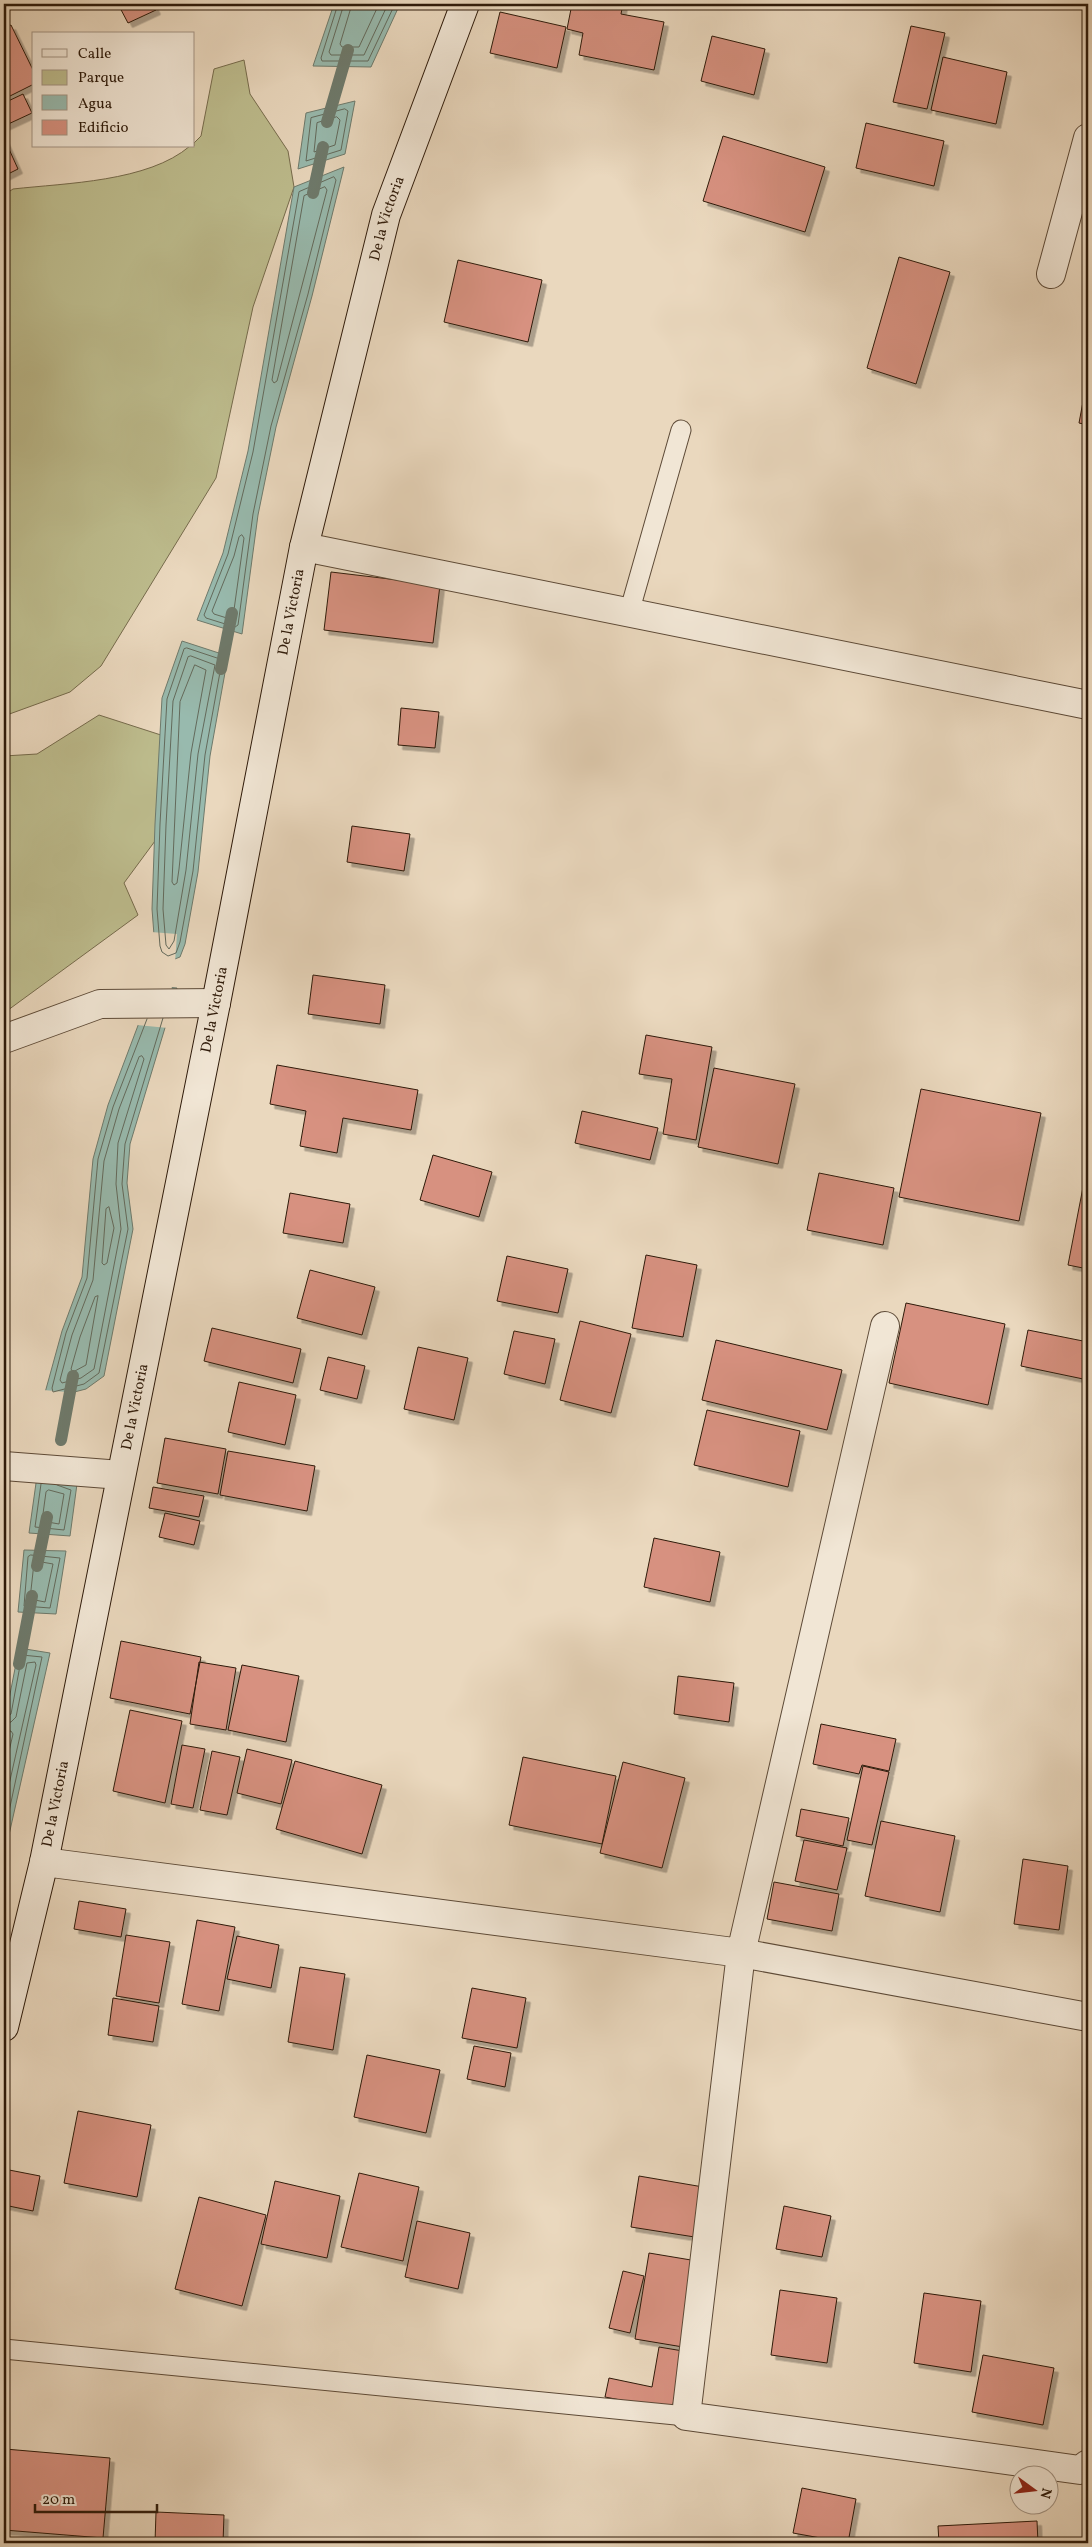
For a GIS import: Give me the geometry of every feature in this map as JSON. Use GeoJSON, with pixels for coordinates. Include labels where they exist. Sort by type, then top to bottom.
{"type":"FeatureCollection","features":[{"type":"Feature","properties":{"kind":"street","name":"De la Victoria"},"geometry":{"type":"LineString","coordinates":[[4,2026],[44,1862],[216,1003],[304,548],[386,215],[465,4]]}},
{"type":"Feature","properties":{"kind":"street"},"geometry":{"type":"LineString","coordinates":[[1051,274],[1088,138]]}},
{"type":"Feature","properties":{"kind":"street"},"geometry":{"type":"LineString","coordinates":[[304,548],[1088,705]]}},
{"type":"Feature","properties":{"kind":"street"},"geometry":{"type":"LineString","coordinates":[[4,1039],[100,1004],[216,1003]]}},
{"type":"Feature","properties":{"kind":"street"},"geometry":{"type":"LineString","coordinates":[[885,1326],[741,1953],[686,2416],[1080,2470],[1088,2464]]}},
{"type":"Feature","properties":{"kind":"street"},"geometry":{"type":"LineString","coordinates":[[4,1466],[121,1476]]}},
{"type":"Feature","properties":{"kind":"street"},"geometry":{"type":"LineString","coordinates":[[44,1862],[741,1953],[1088,2017]]}},
{"type":"Feature","properties":{"kind":"lane"},"geometry":{"type":"LineString","coordinates":[[629,613],[681,430]]}},
{"type":"Feature","properties":{"kind":"lane"},"geometry":{"type":"LineString","coordinates":[[4,2349],[686,2416]]}},
{"type":"Feature","properties":{"kind":"green space"},"geometry":{"type":"Polygon","coordinates":[[[244,60],[250,94],[288,151],[294,187],[253,307],[216,478],[101,666],[70,692],[4,716],[4,195],[13,189],[106,179],[130,174],[173,158],[187,148],[195,148],[195,142],[201,136],[214,69],[244,60]]]}},
{"type":"Feature","properties":{"kind":"green space"},"geometry":{"type":"Polygon","coordinates":[[[99,715],[164,736],[186,799],[124,883],[138,915],[4,1013],[4,756],[37,754],[99,715]]]}},
{"type":"Feature","properties":{"kind":"water"},"geometry":{"type":"Polygon","coordinates":[[[334,4],[400,4],[371,67],[313,66],[334,4]]]}},
{"type":"Feature","properties":{"kind":"water"},"geometry":{"type":"Polygon","coordinates":[[[355,101],[345,154],[298,169],[306,113],[355,101]]]}},
{"type":"Feature","properties":{"kind":"water"},"geometry":{"type":"Polygon","coordinates":[[[344,167],[312,296],[276,427],[258,515],[242,634],[197,620],[223,553],[248,451],[294,187],[344,167]]]}},
{"type":"Feature","properties":{"kind":"water"},"geometry":{"type":"Polygon","coordinates":[[[182,641],[228,656],[210,756],[198,872],[185,944],[180,957],[167,962],[155,948],[152,909],[155,824],[162,698],[182,641]]]}},
{"type":"Feature","properties":{"kind":"water"},"geometry":{"type":"Polygon","coordinates":[[[165,987],[177,988],[130,1144],[127,1183],[133,1229],[104,1376],[86,1389],[43,1400],[62,1331],[82,1277],[93,1159],[108,1105],[148,999],[165,987]]]}},
{"type":"Feature","properties":{"kind":"water"},"geometry":{"type":"Polygon","coordinates":[[[37,1476],[77,1484],[70,1536],[29,1533],[37,1476]]]}},
{"type":"Feature","properties":{"kind":"water"},"geometry":{"type":"Polygon","coordinates":[[[24,1550],[66,1551],[56,1614],[18,1612],[24,1550]]]}},
{"type":"Feature","properties":{"kind":"water"},"geometry":{"type":"Polygon","coordinates":[[[19,1648],[50,1653],[4,1857],[4,1725],[19,1648]]]}},
{"type":"Feature","properties":{"kind":"pier"},"geometry":{"type":"Polygon","coordinates":[[[151,932],[177,934],[175,962],[167,964],[156,957],[152,948],[151,932]]]}},
{"type":"Feature","properties":{"kind":"pier"},"geometry":{"type":"Polygon","coordinates":[[[164,985],[172,985],[168,1028],[137,1025],[146,998],[164,985]]]}},
{"type":"Feature","properties":{"kind":"pier"},"geometry":{"type":"Polygon","coordinates":[[[43,1390],[78,1393],[43,1402],[41,1400],[43,1390]]]}},
{"type":"Feature","properties":{"kind":"building"},"geometry":{"type":"Polygon","coordinates":[[[118,4],[153,4],[156,10],[128,23],[118,4]]]}},
{"type":"Feature","properties":{"kind":"building"},"geometry":{"type":"Polygon","coordinates":[[[572,4],[589,7],[589,4],[623,4],[621,14],[664,22],[654,70],[579,55],[583,33],[567,29],[572,4]]]}},
{"type":"Feature","properties":{"kind":"building"},"geometry":{"type":"Polygon","coordinates":[[[500,12],[566,27],[557,68],[490,53],[500,12]]]}},
{"type":"Feature","properties":{"kind":"building"},"geometry":{"type":"Polygon","coordinates":[[[11,25],[32,68],[32,85],[4,99],[4,28],[11,25]]]}},
{"type":"Feature","properties":{"kind":"building"},"geometry":{"type":"Polygon","coordinates":[[[911,26],[945,33],[927,109],[893,102],[911,26]]]}},
{"type":"Feature","properties":{"kind":"building"},"geometry":{"type":"Polygon","coordinates":[[[712,36],[765,49],[754,95],[701,81],[712,36]]]}},
{"type":"Feature","properties":{"kind":"building"},"geometry":{"type":"Polygon","coordinates":[[[943,57],[1007,72],[996,124],[931,110],[943,57]]]}},
{"type":"Feature","properties":{"kind":"building"},"geometry":{"type":"Polygon","coordinates":[[[23,94],[32,113],[4,126],[4,103],[23,94]]]}},
{"type":"Feature","properties":{"kind":"building"},"geometry":{"type":"Polygon","coordinates":[[[866,123],[944,141],[934,186],[856,168],[866,123]]]}},
{"type":"Feature","properties":{"kind":"building"},"geometry":{"type":"Polygon","coordinates":[[[723,136],[825,167],[805,232],[703,201],[723,136]]]}},
{"type":"Feature","properties":{"kind":"building"},"geometry":{"type":"Polygon","coordinates":[[[4,138],[18,169],[4,176],[4,138]]]}},
{"type":"Feature","properties":{"kind":"building"},"geometry":{"type":"Polygon","coordinates":[[[899,257],[950,272],[916,384],[867,368],[899,257]]]}},
{"type":"Feature","properties":{"kind":"building"},"geometry":{"type":"Polygon","coordinates":[[[458,260],[542,280],[528,342],[444,322],[458,260]]]}},
{"type":"Feature","properties":{"kind":"building"},"geometry":{"type":"Polygon","coordinates":[[[1088,375],[1088,425],[1079,423],[1088,375]]]}},
{"type":"Feature","properties":{"kind":"building"},"geometry":{"type":"Polygon","coordinates":[[[331,572],[440,585],[433,643],[324,630],[331,572]]]}},
{"type":"Feature","properties":{"kind":"building"},"geometry":{"type":"Polygon","coordinates":[[[401,708],[439,712],[435,748],[398,745],[401,708]]]}},
{"type":"Feature","properties":{"kind":"building"},"geometry":{"type":"Polygon","coordinates":[[[352,826],[410,834],[404,871],[347,862],[352,826]]]}},
{"type":"Feature","properties":{"kind":"building"},"geometry":{"type":"Polygon","coordinates":[[[313,975],[385,985],[380,1024],[308,1014],[313,975]]]}},
{"type":"Feature","properties":{"kind":"building"},"geometry":{"type":"Polygon","coordinates":[[[646,1035],[712,1047],[696,1140],[663,1134],[672,1079],[639,1074],[646,1035]]]}},
{"type":"Feature","properties":{"kind":"building"},"geometry":{"type":"Polygon","coordinates":[[[277,1065],[418,1090],[411,1130],[343,1118],[337,1153],[300,1146],[306,1111],[270,1104],[277,1065]]]}},
{"type":"Feature","properties":{"kind":"building"},"geometry":{"type":"Polygon","coordinates":[[[714,1068],[795,1084],[778,1164],[698,1147],[714,1068]]]}},
{"type":"Feature","properties":{"kind":"building"},"geometry":{"type":"Polygon","coordinates":[[[921,1089],[1041,1113],[1019,1221],[899,1197],[921,1089]]]}},
{"type":"Feature","properties":{"kind":"building"},"geometry":{"type":"Polygon","coordinates":[[[582,1111],[658,1128],[650,1160],[575,1143],[582,1111]]]}},
{"type":"Feature","properties":{"kind":"building"},"geometry":{"type":"Polygon","coordinates":[[[433,1155],[492,1172],[479,1217],[420,1200],[433,1155]]]}},
{"type":"Feature","properties":{"kind":"building"},"geometry":{"type":"Polygon","coordinates":[[[819,1173],[894,1188],[883,1245],[807,1230],[819,1173]]]}},
{"type":"Feature","properties":{"kind":"building"},"geometry":{"type":"Polygon","coordinates":[[[1084,1182],[1088,1182],[1088,1269],[1068,1265],[1084,1182]]]}},
{"type":"Feature","properties":{"kind":"building"},"geometry":{"type":"Polygon","coordinates":[[[290,1193],[350,1204],[343,1243],[283,1233],[290,1193]]]}},
{"type":"Feature","properties":{"kind":"building"},"geometry":{"type":"Polygon","coordinates":[[[646,1255],[697,1265],[683,1337],[632,1328],[646,1255]]]}},
{"type":"Feature","properties":{"kind":"building"},"geometry":{"type":"Polygon","coordinates":[[[507,1256],[568,1269],[558,1313],[497,1301],[507,1256]]]}},
{"type":"Feature","properties":{"kind":"building"},"geometry":{"type":"Polygon","coordinates":[[[310,1270],[375,1287],[362,1335],[297,1318],[310,1270]]]}},
{"type":"Feature","properties":{"kind":"building"},"geometry":{"type":"Polygon","coordinates":[[[906,1303],[1005,1324],[988,1405],[889,1383],[906,1303]]]}},
{"type":"Feature","properties":{"kind":"building"},"geometry":{"type":"Polygon","coordinates":[[[580,1321],[631,1334],[611,1413],[560,1400],[580,1321]]]}},
{"type":"Feature","properties":{"kind":"building"},"geometry":{"type":"Polygon","coordinates":[[[212,1328],[301,1349],[293,1383],[204,1361],[212,1328]]]}},
{"type":"Feature","properties":{"kind":"building"},"geometry":{"type":"Polygon","coordinates":[[[1028,1330],[1088,1342],[1088,1380],[1021,1366],[1028,1330]]]}},
{"type":"Feature","properties":{"kind":"building"},"geometry":{"type":"Polygon","coordinates":[[[514,1331],[555,1339],[545,1384],[504,1374],[514,1331]]]}},
{"type":"Feature","properties":{"kind":"building"},"geometry":{"type":"Polygon","coordinates":[[[716,1340],[842,1370],[827,1430],[702,1400],[716,1340]]]}},
{"type":"Feature","properties":{"kind":"building"},"geometry":{"type":"Polygon","coordinates":[[[418,1347],[468,1358],[454,1420],[404,1409],[418,1347]]]}},
{"type":"Feature","properties":{"kind":"building"},"geometry":{"type":"Polygon","coordinates":[[[328,1357],[365,1366],[357,1399],[320,1390],[328,1357]]]}},
{"type":"Feature","properties":{"kind":"building"},"geometry":{"type":"Polygon","coordinates":[[[239,1382],[296,1395],[285,1445],[228,1432],[239,1382]]]}},
{"type":"Feature","properties":{"kind":"building"},"geometry":{"type":"Polygon","coordinates":[[[707,1410],[800,1431],[788,1487],[694,1465],[707,1410]]]}},
{"type":"Feature","properties":{"kind":"building"},"geometry":{"type":"Polygon","coordinates":[[[165,1438],[226,1449],[218,1494],[157,1483],[165,1438]]]}},
{"type":"Feature","properties":{"kind":"building"},"geometry":{"type":"Polygon","coordinates":[[[228,1451],[315,1466],[307,1511],[220,1495],[228,1451]]]}},
{"type":"Feature","properties":{"kind":"building"},"geometry":{"type":"Polygon","coordinates":[[[153,1487],[204,1496],[199,1517],[149,1508],[153,1487]]]}},
{"type":"Feature","properties":{"kind":"building"},"geometry":{"type":"Polygon","coordinates":[[[165,1513],[200,1521],[194,1545],[159,1537],[165,1513]]]}},
{"type":"Feature","properties":{"kind":"building"},"geometry":{"type":"Polygon","coordinates":[[[654,1538],[720,1552],[710,1602],[644,1587],[654,1538]]]}},
{"type":"Feature","properties":{"kind":"building"},"geometry":{"type":"Polygon","coordinates":[[[121,1641],[201,1657],[190,1714],[110,1698],[121,1641]]]}},
{"type":"Feature","properties":{"kind":"building"},"geometry":{"type":"Polygon","coordinates":[[[199,1662],[236,1668],[226,1730],[190,1724],[199,1662]]]}},
{"type":"Feature","properties":{"kind":"building"},"geometry":{"type":"Polygon","coordinates":[[[242,1665],[299,1676],[286,1742],[228,1730],[242,1665]]]}},
{"type":"Feature","properties":{"kind":"building"},"geometry":{"type":"Polygon","coordinates":[[[678,1676],[734,1683],[729,1722],[674,1714],[678,1676]]]}},
{"type":"Feature","properties":{"kind":"building"},"geometry":{"type":"Polygon","coordinates":[[[130,1710],[182,1721],[165,1803],[113,1791],[130,1710]]]}},
{"type":"Feature","properties":{"kind":"building"},"geometry":{"type":"Polygon","coordinates":[[[821,1724],[896,1739],[889,1771],[862,1765],[859,1774],[813,1764],[821,1724]]]}},
{"type":"Feature","properties":{"kind":"building"},"geometry":{"type":"Polygon","coordinates":[[[182,1745],[205,1749],[193,1808],[171,1804],[182,1745]]]}},
{"type":"Feature","properties":{"kind":"building"},"geometry":{"type":"Polygon","coordinates":[[[247,1749],[292,1760],[281,1804],[237,1793],[247,1749]]]}},
{"type":"Feature","properties":{"kind":"building"},"geometry":{"type":"Polygon","coordinates":[[[212,1751],[240,1757],[227,1815],[200,1810],[212,1751]]]}},
{"type":"Feature","properties":{"kind":"building"},"geometry":{"type":"Polygon","coordinates":[[[523,1757],[616,1776],[602,1844],[509,1825],[523,1757]]]}},
{"type":"Feature","properties":{"kind":"building"},"geometry":{"type":"Polygon","coordinates":[[[295,1761],[382,1785],[362,1854],[276,1829],[295,1761]]]}},
{"type":"Feature","properties":{"kind":"building"},"geometry":{"type":"Polygon","coordinates":[[[623,1762],[685,1778],[662,1868],[600,1853],[623,1762]]]}},
{"type":"Feature","properties":{"kind":"building"},"geometry":{"type":"Polygon","coordinates":[[[863,1766],[889,1772],[872,1845],[847,1840],[863,1766]]]}},
{"type":"Feature","properties":{"kind":"building"},"geometry":{"type":"Polygon","coordinates":[[[801,1809],[849,1818],[843,1846],[796,1836],[801,1809]]]}},
{"type":"Feature","properties":{"kind":"building"},"geometry":{"type":"Polygon","coordinates":[[[881,1821],[955,1836],[940,1912],[865,1896],[881,1821]]]}},
{"type":"Feature","properties":{"kind":"building"},"geometry":{"type":"Polygon","coordinates":[[[804,1840],[847,1848],[837,1890],[795,1881],[804,1840]]]}},
{"type":"Feature","properties":{"kind":"building"},"geometry":{"type":"Polygon","coordinates":[[[1023,1859],[1068,1866],[1059,1930],[1014,1924],[1023,1859]]]}},
{"type":"Feature","properties":{"kind":"building"},"geometry":{"type":"Polygon","coordinates":[[[774,1882],[839,1894],[832,1931],[767,1919],[774,1882]]]}},
{"type":"Feature","properties":{"kind":"building"},"geometry":{"type":"Polygon","coordinates":[[[79,1901],[126,1909],[121,1937],[74,1929],[79,1901]]]}},
{"type":"Feature","properties":{"kind":"building"},"geometry":{"type":"Polygon","coordinates":[[[197,1920],[235,1927],[219,2011],[182,2004],[197,1920]]]}},
{"type":"Feature","properties":{"kind":"building"},"geometry":{"type":"Polygon","coordinates":[[[126,1935],[170,1942],[159,2003],[116,1996],[126,1935]]]}},
{"type":"Feature","properties":{"kind":"building"},"geometry":{"type":"Polygon","coordinates":[[[237,1936],[279,1945],[271,1988],[227,1979],[237,1936]]]}},
{"type":"Feature","properties":{"kind":"building"},"geometry":{"type":"Polygon","coordinates":[[[300,1967],[345,1974],[333,2050],[288,2042],[300,1967]]]}},
{"type":"Feature","properties":{"kind":"building"},"geometry":{"type":"Polygon","coordinates":[[[472,1988],[526,1998],[517,2048],[462,2038],[472,1988]]]}},
{"type":"Feature","properties":{"kind":"building"},"geometry":{"type":"Polygon","coordinates":[[[113,1998],[159,2006],[153,2042],[108,2035],[113,1998]]]}},
{"type":"Feature","properties":{"kind":"building"},"geometry":{"type":"Polygon","coordinates":[[[474,2046],[511,2053],[505,2087],[467,2079],[474,2046]]]}},
{"type":"Feature","properties":{"kind":"building"},"geometry":{"type":"Polygon","coordinates":[[[367,2055],[440,2070],[426,2133],[354,2117],[367,2055]]]}},
{"type":"Feature","properties":{"kind":"building"},"geometry":{"type":"Polygon","coordinates":[[[78,2111],[151,2125],[137,2197],[64,2183],[78,2111]]]}},
{"type":"Feature","properties":{"kind":"building"},"geometry":{"type":"Polygon","coordinates":[[[4,2169],[40,2176],[33,2211],[4,2205],[4,2169]]]}},
{"type":"Feature","properties":{"kind":"building"},"geometry":{"type":"Polygon","coordinates":[[[359,2173],[419,2187],[403,2261],[341,2247],[359,2173]]]}},
{"type":"Feature","properties":{"kind":"building"},"geometry":{"type":"Polygon","coordinates":[[[639,2176],[709,2188],[701,2238],[631,2227],[639,2176]]]}},
{"type":"Feature","properties":{"kind":"building"},"geometry":{"type":"Polygon","coordinates":[[[275,2181],[340,2196],[327,2258],[261,2244],[275,2181]]]}},
{"type":"Feature","properties":{"kind":"building"},"geometry":{"type":"Polygon","coordinates":[[[199,2197],[266,2215],[242,2306],[175,2289],[199,2197]]]}},
{"type":"Feature","properties":{"kind":"building"},"geometry":{"type":"Polygon","coordinates":[[[784,2206],[831,2216],[822,2257],[776,2249],[784,2206]]]}},
{"type":"Feature","properties":{"kind":"building"},"geometry":{"type":"Polygon","coordinates":[[[417,2221],[470,2233],[458,2289],[405,2277],[417,2221]]]}},
{"type":"Feature","properties":{"kind":"building"},"geometry":{"type":"Polygon","coordinates":[[[649,2253],[697,2261],[683,2347],[635,2339],[649,2253]]]}},
{"type":"Feature","properties":{"kind":"building"},"geometry":{"type":"Polygon","coordinates":[[[623,2271],[644,2276],[630,2333],[609,2328],[623,2271]]]}},
{"type":"Feature","properties":{"kind":"building"},"geometry":{"type":"Polygon","coordinates":[[[780,2290],[837,2298],[827,2363],[771,2355],[780,2290]]]}},
{"type":"Feature","properties":{"kind":"building"},"geometry":{"type":"Polygon","coordinates":[[[924,2293],[981,2301],[971,2372],[914,2363],[924,2293]]]}},
{"type":"Feature","properties":{"kind":"building"},"geometry":{"type":"Polygon","coordinates":[[[659,2347],[683,2351],[672,2410],[605,2397],[609,2378],[652,2387],[659,2347]]]}},
{"type":"Feature","properties":{"kind":"building"},"geometry":{"type":"Polygon","coordinates":[[[983,2355],[1054,2368],[1043,2425],[972,2412],[983,2355]]]}},
{"type":"Feature","properties":{"kind":"building"},"geometry":{"type":"Polygon","coordinates":[[[5,2449],[110,2458],[103,2538],[4,2530],[5,2449]]]}},
{"type":"Feature","properties":{"kind":"building"},"geometry":{"type":"Polygon","coordinates":[[[802,2488],[856,2499],[848,2543],[793,2533],[802,2488]]]}},
{"type":"Feature","properties":{"kind":"building"},"geometry":{"type":"Polygon","coordinates":[[[156,2512],[224,2515],[223,2543],[155,2543],[156,2512]]]}},
{"type":"Feature","properties":{"kind":"building"},"geometry":{"type":"Polygon","coordinates":[[[1037,2521],[1038,2543],[939,2543],[938,2526],[1037,2521]]]}},
{"type":"Feature","properties":{"kind":"waterway"},"geometry":{"type":"LineString","coordinates":[[327,122],[348,50]]}},
{"type":"Feature","properties":{"kind":"waterway"},"geometry":{"type":"LineString","coordinates":[[313,193],[323,147]]}},
{"type":"Feature","properties":{"kind":"waterway"},"geometry":{"type":"LineString","coordinates":[[221,669],[232,613]]}},
{"type":"Feature","properties":{"kind":"waterway"},"geometry":{"type":"LineString","coordinates":[[61,1440],[73,1376]]}},
{"type":"Feature","properties":{"kind":"waterway"},"geometry":{"type":"LineString","coordinates":[[37,1566],[47,1517]]}},
{"type":"Feature","properties":{"kind":"waterway"},"geometry":{"type":"LineString","coordinates":[[19,1664],[32,1596]]}}]}
